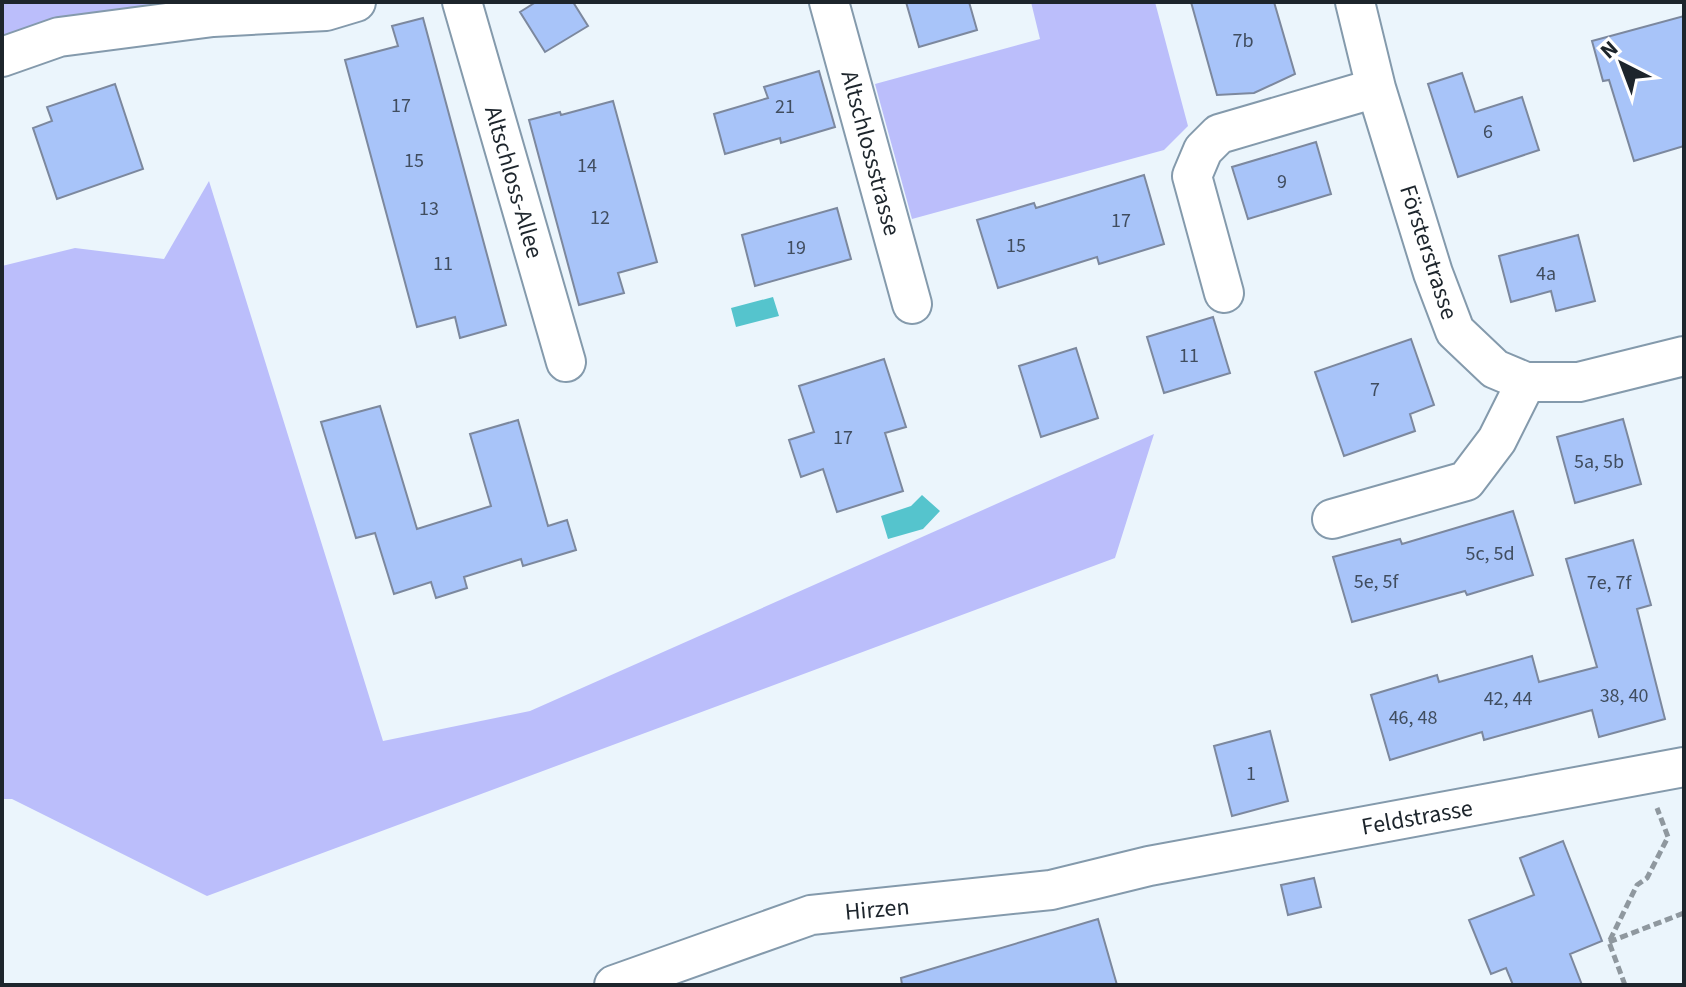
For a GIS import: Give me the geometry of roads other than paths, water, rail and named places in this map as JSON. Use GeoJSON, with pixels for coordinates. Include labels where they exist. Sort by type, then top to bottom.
{"type":"FeatureCollection","features":[{"type":"Feature","properties":{"kind":"street"},"geometry":{"type":"LineString","coordinates":[[2,57],[59,37],[213,17],[326,11],[356,2]]}},
{"type":"Feature","properties":{"kind":"street","name":"Altschloss-Allee"},"geometry":{"type":"LineString","coordinates":[[462,2],[566,362]]}},
{"type":"Feature","properties":{"kind":"street","name":"Altschlossstrasse"},"geometry":{"type":"LineString","coordinates":[[829,2],[912,304]]}},
{"type":"Feature","properties":{"kind":"street","name":"Försterstrasse"},"geometry":{"type":"LineString","coordinates":[[1355,2],[1376,88],[1433,273],[1455,331],[1495,369],[1526,382],[1579,382],[1684,356]]}},
{"type":"Feature","properties":{"kind":"street"},"geometry":{"type":"LineString","coordinates":[[1224,293],[1192,176],[1203,150],[1219,134],[1376,88]]}},
{"type":"Feature","properties":{"kind":"street"},"geometry":{"type":"LineString","coordinates":[[1332,519],[1466,481],[1497,440],[1526,382]]}},
{"type":"Feature","properties":{"kind":"street","name":"Feldstrasse"},"geometry":{"type":"LineString","coordinates":[[1149,866],[1684,767]]}},
{"type":"Feature","properties":{"kind":"street","name":"Hirzen"},"geometry":{"type":"LineString","coordinates":[[614,985],[811,915],[1051,890],[1149,866]]}}]}
